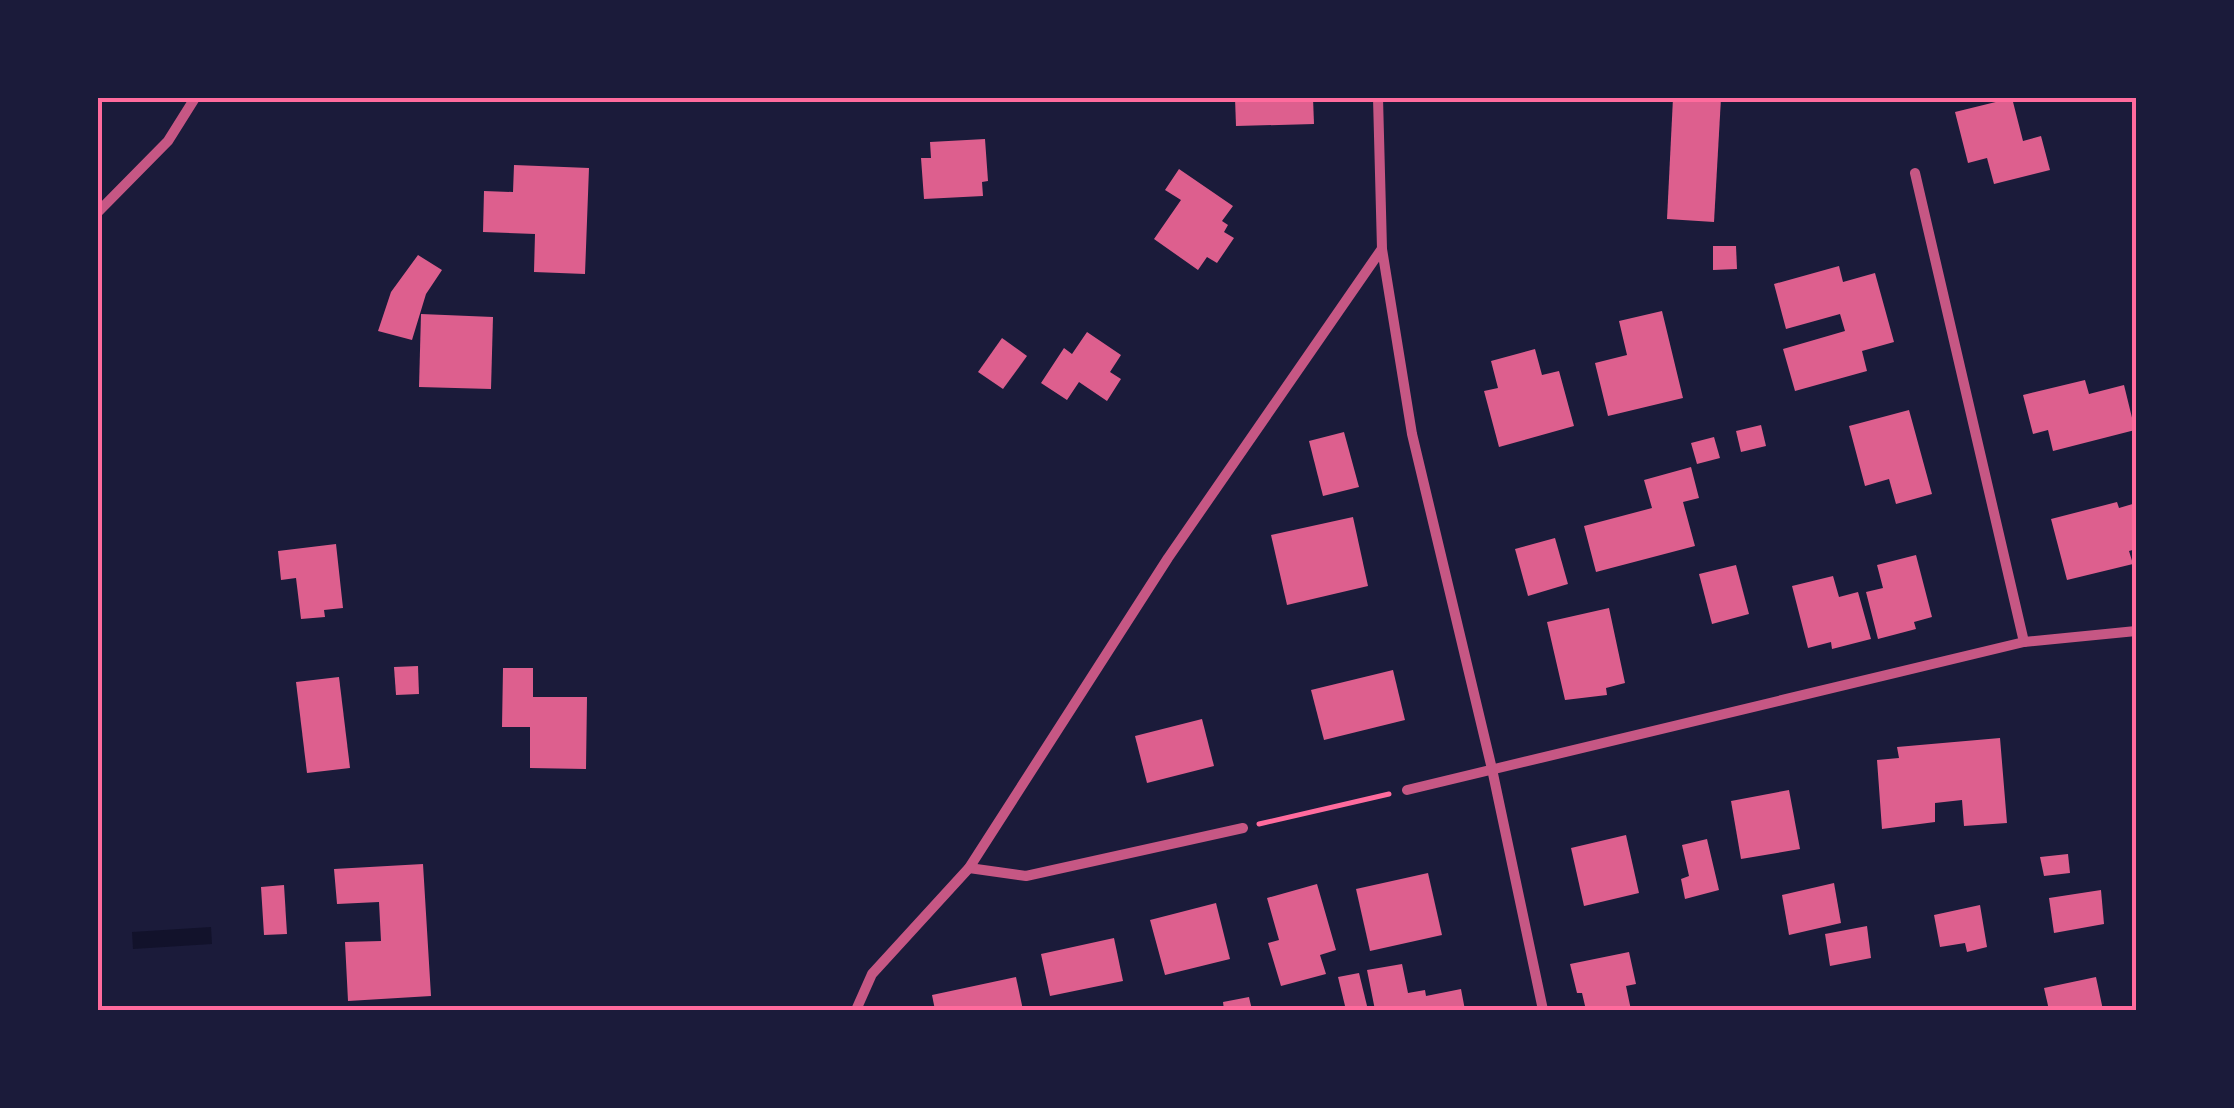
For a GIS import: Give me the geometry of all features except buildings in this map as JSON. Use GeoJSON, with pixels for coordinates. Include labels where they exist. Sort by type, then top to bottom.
{"type":"FeatureCollection","features":[{"type":"Feature","properties":{"kind":"street"},"geometry":{"type":"LineString","coordinates":[[98,212],[168,142],[195,98]]}},
{"type":"Feature","properties":{"kind":"street"},"geometry":{"type":"LineString","coordinates":[[1378,98],[1382,249],[1412,434],[1492,769],[1543,1010]]}},
{"type":"Feature","properties":{"kind":"street"},"geometry":{"type":"LineString","coordinates":[[1915,173],[2024,642]]}},
{"type":"Feature","properties":{"kind":"street"},"geometry":{"type":"LineString","coordinates":[[856,1010],[872,974],[969,868],[1168,558],[1382,249]]}},
{"type":"Feature","properties":{"kind":"street"},"geometry":{"type":"LineString","coordinates":[[1407,790],[2024,642],[2136,630]]}},
{"type":"Feature","properties":{"kind":"street"},"geometry":{"type":"LineString","coordinates":[[969,868],[1026,876],[1243,828]]}},
{"type":"Feature","properties":{"kind":"path"},"geometry":{"type":"LineString","coordinates":[[1243,828],[1407,790]]}},
{"type":"Feature","properties":{"kind":"shaded area"},"geometry":{"type":"Polygon","coordinates":[[[211,927],[212,944],[133,949],[132,932],[211,927]]]}}]}
